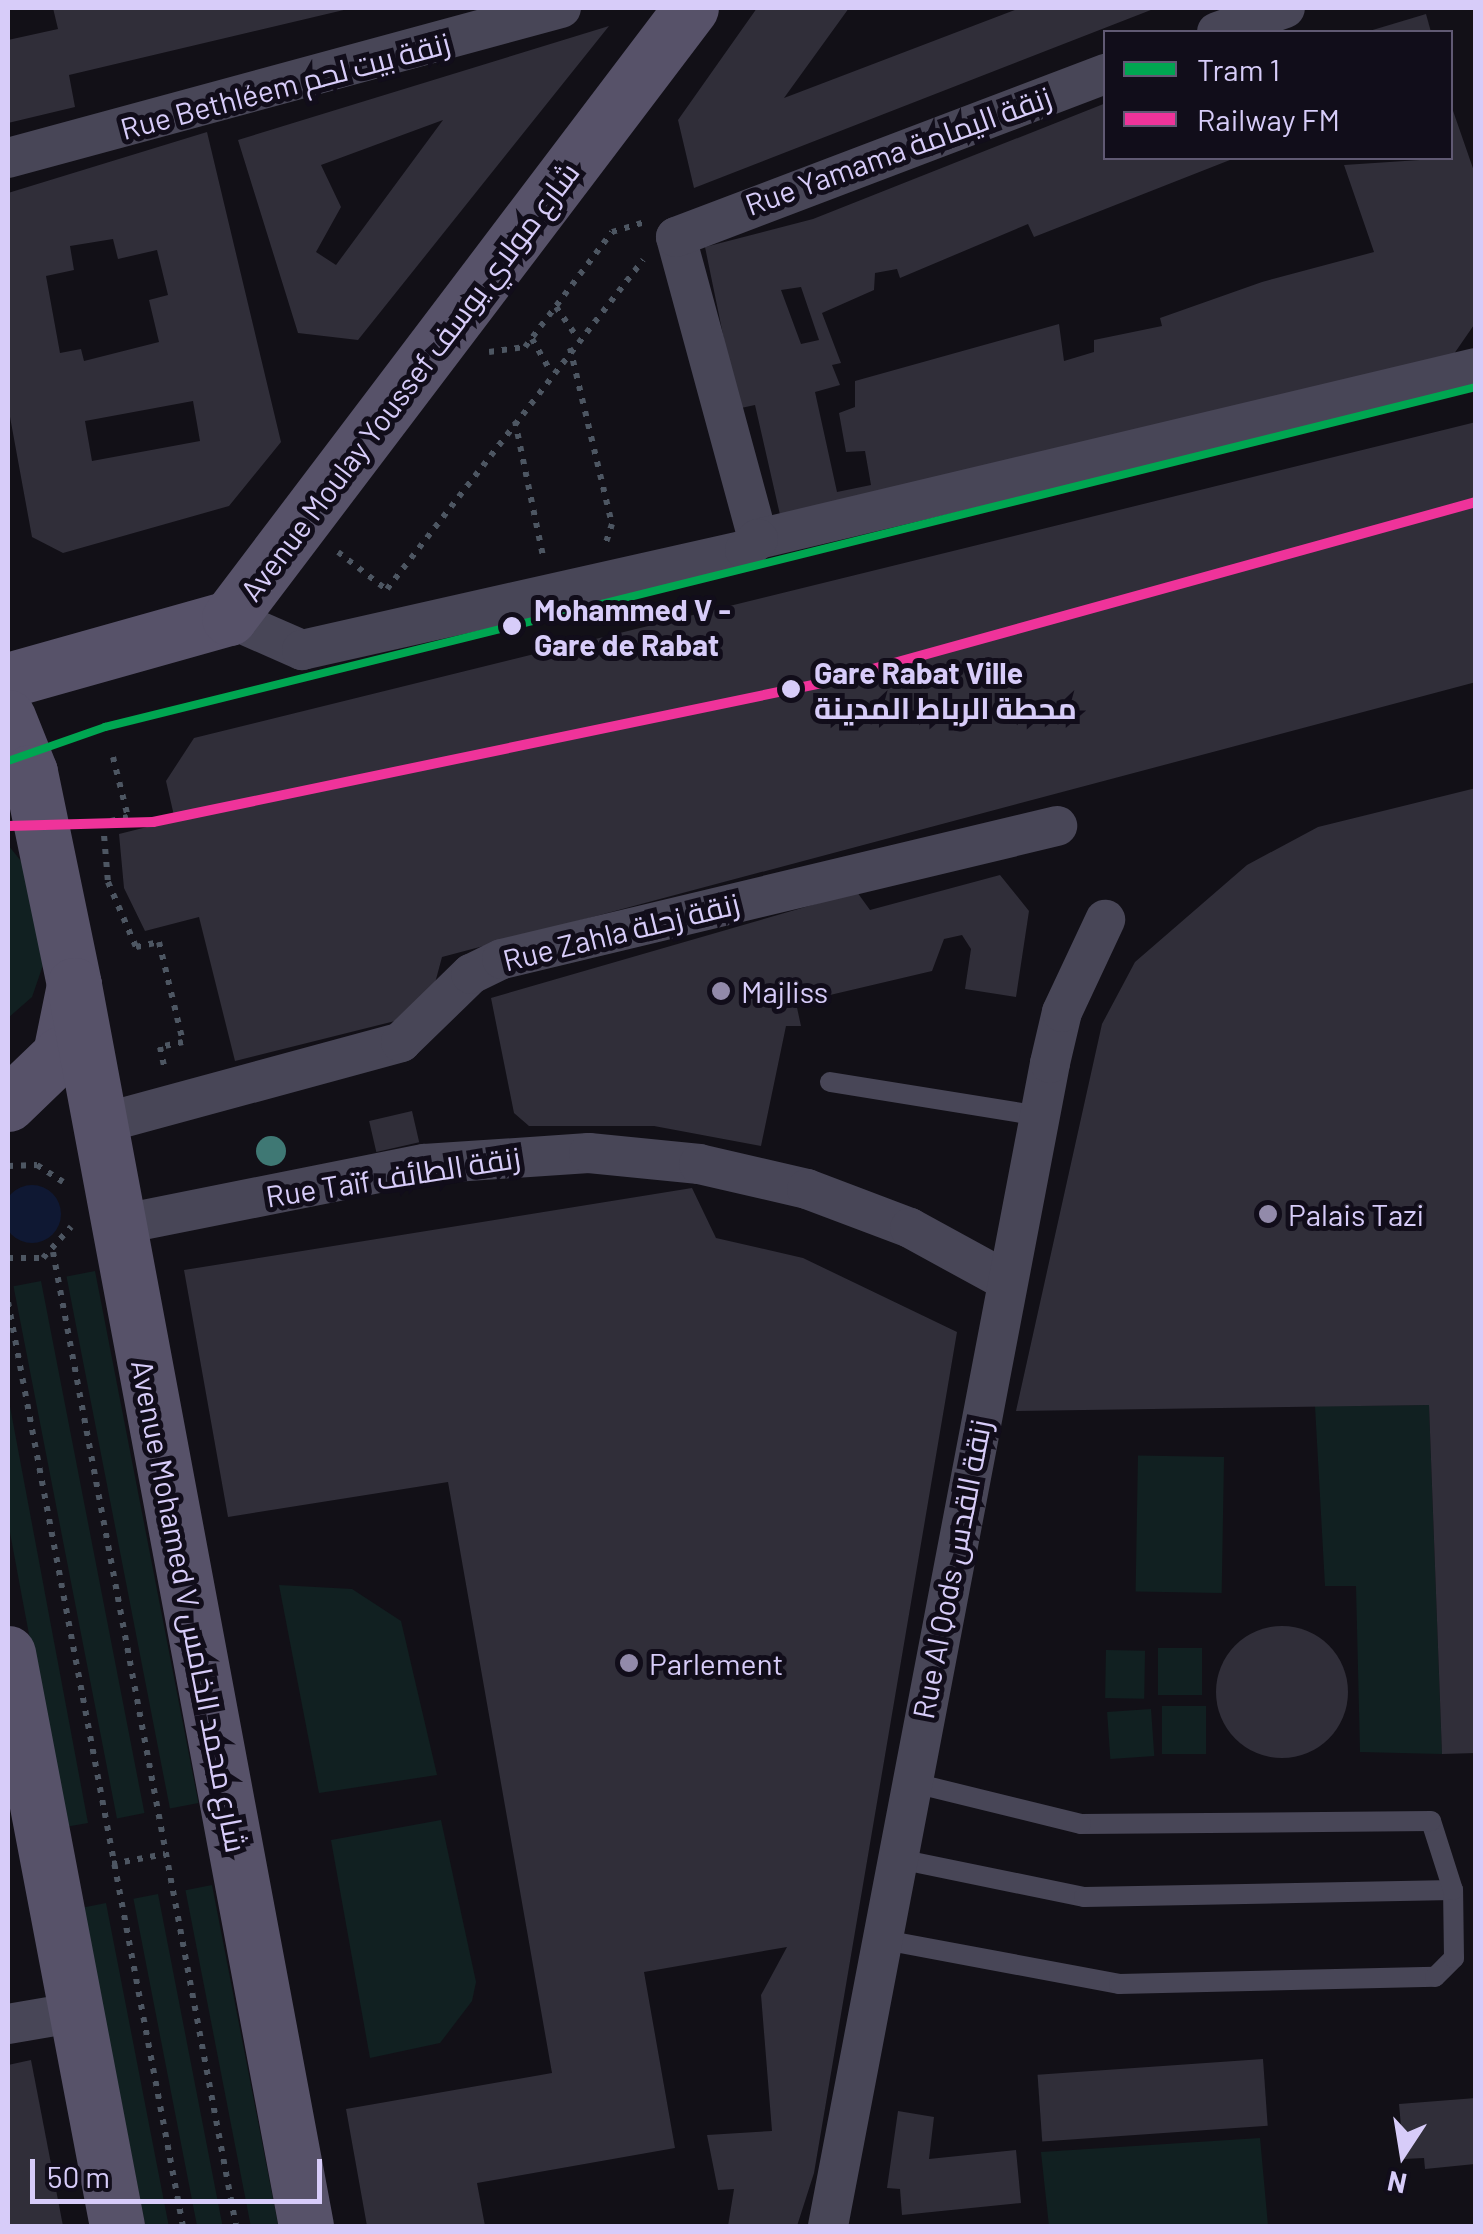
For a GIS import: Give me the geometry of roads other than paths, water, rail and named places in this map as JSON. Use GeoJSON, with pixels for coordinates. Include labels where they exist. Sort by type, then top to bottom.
{"type":"FeatureCollection","features":[{"type":"Feature","properties":{"kind":"main road","name":"Avenue Moulay Youssef شارع مولاي يوسف"},"geometry":{"type":"LineString","coordinates":[[8,680],[229,618],[691,8]]}},
{"type":"Feature","properties":{"kind":"main road","name":"Avenue Mohamed V شارع محمد الخامس"},"geometry":{"type":"LineString","coordinates":[[8,717],[30,772],[74,985],[100,1124],[96,1216],[306,2226]]}},
{"type":"Feature","properties":{"kind":"main road"},"geometry":{"type":"LineString","coordinates":[[8,1104],[60,1054],[74,985]]}},
{"type":"Feature","properties":{"kind":"main road"},"geometry":{"type":"LineString","coordinates":[[8,1653],[16,1743],[78,2012],[116,2226]]}},
{"type":"Feature","properties":{"kind":"street","name":"Rue Bethléem زنقة بيت لحم"},"geometry":{"type":"LineString","coordinates":[[8,158],[559,8]]}},
{"type":"Feature","properties":{"kind":"street"},"geometry":{"type":"LineString","coordinates":[[1223,30],[1286,8]]}},
{"type":"Feature","properties":{"kind":"street","name":"Rue Yamama زنقة اليمامة"},"geometry":{"type":"LineString","coordinates":[[758,539],[682,234],[1103,75]]}},
{"type":"Feature","properties":{"kind":"street"},"geometry":{"type":"LineString","coordinates":[[229,618],[302,650],[745,550],[758,539],[1476,368]]}},
{"type":"Feature","properties":{"kind":"street","name":"Rue Zahla زنقة زحلة"},"geometry":{"type":"LineString","coordinates":[[100,1124],[401,1042],[471,974],[502,959],[1056,826]]}},
{"type":"Feature","properties":{"kind":"street","name":"Rue Al Qods زنقة القدس"},"geometry":{"type":"LineString","coordinates":[[828,2226],[894,1858],[1039,1116],[1062,1012],[1104,920]]}},
{"type":"Feature","properties":{"kind":"street","name":"Rue Taïf زنقة الطائف"},"geometry":{"type":"LineString","coordinates":[[96,1216],[424,1164],[589,1153],[699,1164],[807,1189],[910,1228],[1007,1281]]}},
{"type":"Feature","properties":{"kind":"street"},"geometry":{"type":"LineString","coordinates":[[8,2024],[78,2012]]}},
{"type":"Feature","properties":{"kind":"lane"},"geometry":{"type":"LineString","coordinates":[[830,1082],[1039,1116]]}},
{"type":"Feature","properties":{"kind":"lane"},"geometry":{"type":"LineString","coordinates":[[879,1939],[1119,1984],[1434,1977],[1454,1958],[1453,1890],[1437,1829],[1412,1816],[1081,1824],[910,1782]]}},
{"type":"Feature","properties":{"kind":"lane"},"geometry":{"type":"LineString","coordinates":[[894,1858],[1084,1897],[1453,1890]]}},
{"type":"Feature","properties":{"kind":"water"},"geometry":{"type":"Polygon","coordinates":[[[32,1185],[52,1194],[61,1214],[52,1234],[32,1243],[12,1234],[3,1214],[12,1194],[32,1185]]]}},
{"type":"Feature","properties":{"kind":"tram line","name":"1"},"geometry":{"type":"LineString","coordinates":[[8,761],[105,727],[1476,387]]}},
{"type":"Feature","properties":{"kind":"rail line","name":"FM"},"geometry":{"type":"LineString","coordinates":[[8,826],[153,822],[822,683],[1476,502]]}},
{"type":"Feature","properties":{"kind":"place","name":"Mohammed V - Gare de Rabat"},"geometry":{"type":"Point","coordinates":[512,626]}},
{"type":"Feature","properties":{"kind":"place","name":"Gare Rabat Ville محطة الرباط المدينة"},"geometry":{"type":"Point","coordinates":[791,689]}},
{"type":"Feature","properties":{"kind":"place","name":"Majliss"},"geometry":{"type":"Point","coordinates":[721,991]}},
{"type":"Feature","properties":{"kind":"place","name":"Palais Tazi"},"geometry":{"type":"Point","coordinates":[1268,1214]}},
{"type":"Feature","properties":{"kind":"place","name":"Parlement"},"geometry":{"type":"Point","coordinates":[629,1663]}}]}
